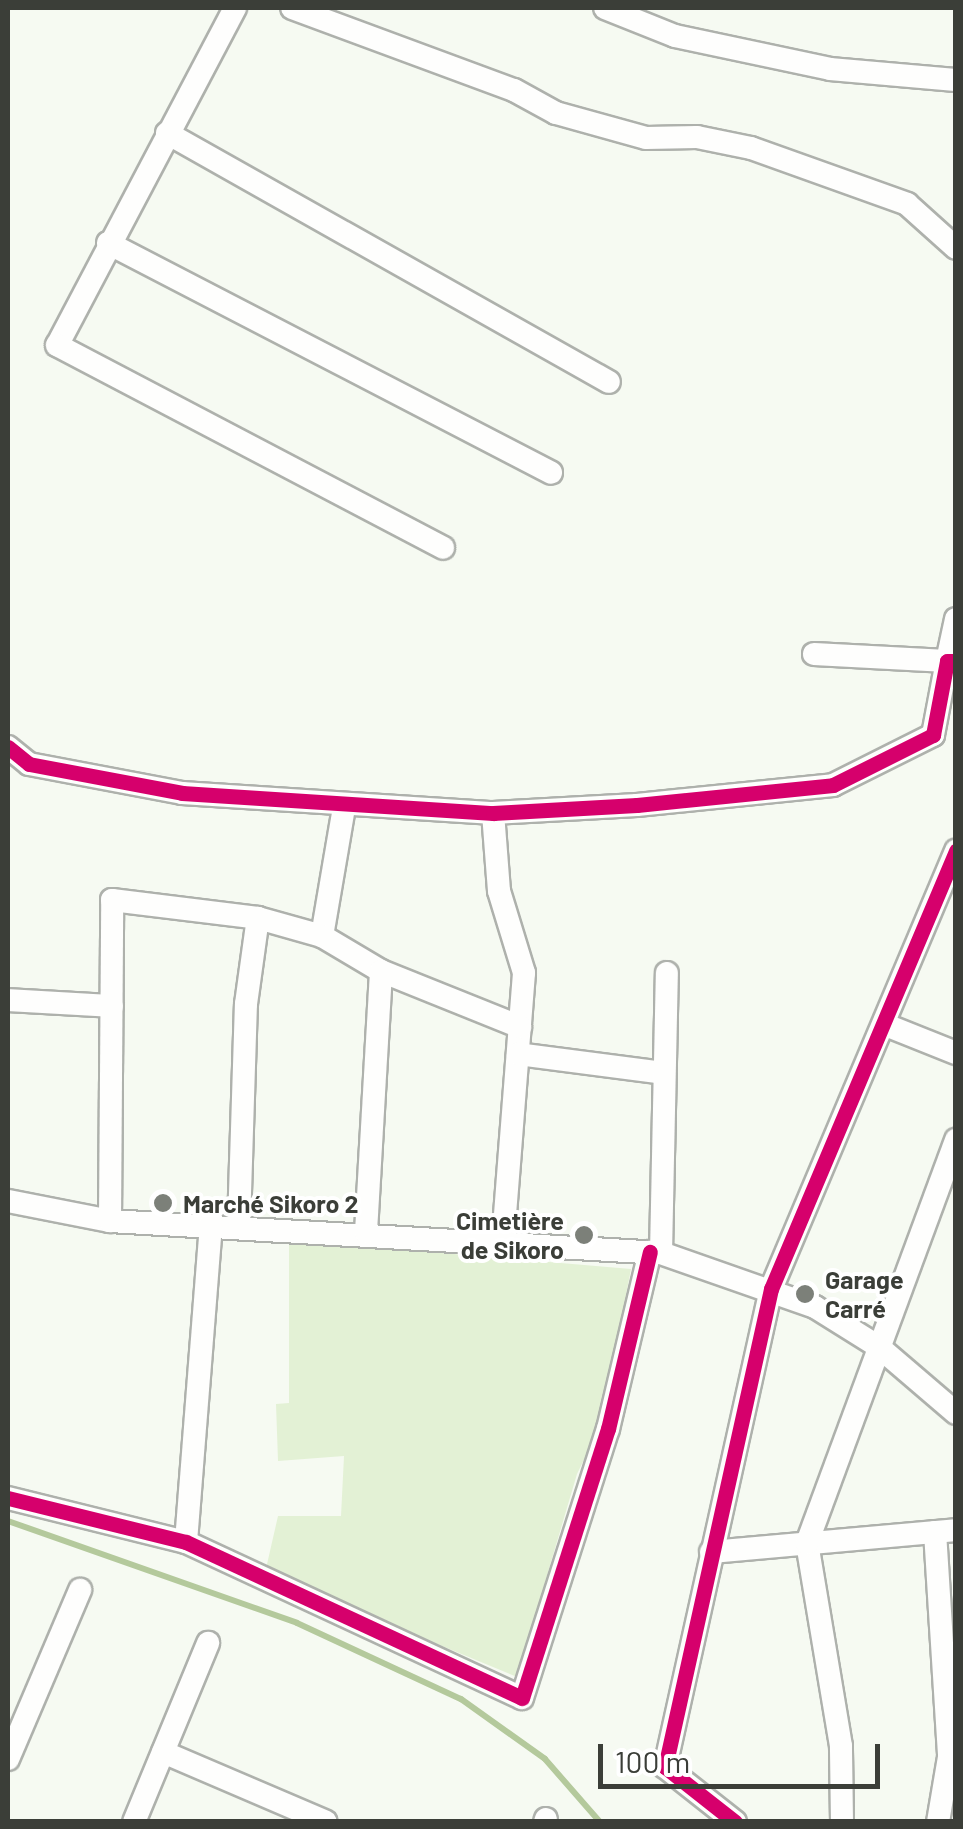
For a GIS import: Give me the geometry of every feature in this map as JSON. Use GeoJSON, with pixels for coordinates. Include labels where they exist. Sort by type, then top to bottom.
{"type":"FeatureCollection","features":[{"type":"Feature","properties":{"kind":"street"},"geometry":{"type":"LineString","coordinates":[[234,8],[57,346],[443,548]]}},
{"type":"Feature","properties":{"kind":"street"},"geometry":{"type":"LineString","coordinates":[[292,8],[514,90],[556,113],[646,138],[697,137],[751,148],[907,204],[956,248]]}},
{"type":"Feature","properties":{"kind":"street"},"geometry":{"type":"LineString","coordinates":[[606,8],[675,36],[791,61],[956,80]]}},
{"type":"Feature","properties":{"kind":"street"},"geometry":{"type":"LineString","coordinates":[[167,133],[609,382]]}},
{"type":"Feature","properties":{"kind":"street"},"geometry":{"type":"LineString","coordinates":[[108,244],[551,474]]}},
{"type":"Feature","properties":{"kind":"street"},"geometry":{"type":"LineString","coordinates":[[8,747],[29,764],[182,793],[344,807],[493,813],[833,786],[933,734],[951,661],[956,618]]}},
{"type":"Feature","properties":{"kind":"street"},"geometry":{"type":"LineString","coordinates":[[814,654],[951,661]]}},
{"type":"Feature","properties":{"kind":"street"},"geometry":{"type":"LineString","coordinates":[[322,936],[344,807]]}},
{"type":"Feature","properties":{"kind":"street"},"geometry":{"type":"LineString","coordinates":[[493,813],[499,892],[524,973],[503,1242]]}},
{"type":"Feature","properties":{"kind":"street"},"geometry":{"type":"LineString","coordinates":[[734,1822],[665,1767],[771,1289],[886,1025],[956,850]]}},
{"type":"Feature","properties":{"kind":"street"},"geometry":{"type":"LineString","coordinates":[[110,1221],[112,900],[258,918],[322,936],[381,970],[520,1027]]}},
{"type":"Feature","properties":{"kind":"street"},"geometry":{"type":"LineString","coordinates":[[238,1225],[246,1004],[258,918]]}},
{"type":"Feature","properties":{"kind":"street"},"geometry":{"type":"LineString","coordinates":[[366,1232],[381,970]]}},
{"type":"Feature","properties":{"kind":"street"},"geometry":{"type":"LineString","coordinates":[[8,1498],[186,1542],[522,1698],[608,1429],[656,1252],[666,973]]}},
{"type":"Feature","properties":{"kind":"street"},"geometry":{"type":"LineString","coordinates":[[8,1000],[112,1006]]}},
{"type":"Feature","properties":{"kind":"street"},"geometry":{"type":"LineString","coordinates":[[886,1025],[956,1053]]}},
{"type":"Feature","properties":{"kind":"street"},"geometry":{"type":"LineString","coordinates":[[518,1054],[664,1073]]}},
{"type":"Feature","properties":{"kind":"street"},"geometry":{"type":"LineString","coordinates":[[842,1822],[841,1746],[807,1542],[956,1140]]}},
{"type":"Feature","properties":{"kind":"street"},"geometry":{"type":"LineString","coordinates":[[8,1202],[110,1221],[366,1232],[656,1252],[771,1289],[878,1347],[956,1413]]}},
{"type":"Feature","properties":{"kind":"street"},"geometry":{"type":"LineString","coordinates":[[186,1542],[210,1224]]}},
{"type":"Feature","properties":{"kind":"street"},"geometry":{"type":"LineString","coordinates":[[711,1552],[945,1531],[952,1757],[938,1822]]}},
{"type":"Feature","properties":{"kind":"street"},"geometry":{"type":"LineString","coordinates":[[8,1759],[80,1590]]}},
{"type":"Feature","properties":{"kind":"street"},"geometry":{"type":"LineString","coordinates":[[134,1822],[208,1643]]}},
{"type":"Feature","properties":{"kind":"street"},"geometry":{"type":"LineString","coordinates":[[163,1752],[326,1822]]}},
{"type":"Feature","properties":{"kind":"green space"},"geometry":{"type":"Polygon","coordinates":[[[289,1240],[631,1269],[601,1425],[577,1474],[517,1677],[265,1573],[278,1516],[341,1516],[344,1456],[278,1461],[276,1404],[289,1403],[289,1240]]]}},
{"type":"Feature","properties":{"kind":"waterway"},"geometry":{"type":"LineString","coordinates":[[8,1521],[297,1623],[461,1699],[545,1759],[600,1822]]}},
{"type":"Feature","properties":{"kind":"cycle path"},"geometry":{"type":"LineString","coordinates":[[8,747],[29,764],[182,793],[493,813],[637,805],[833,785],[933,735],[947,661],[956,661]]}},
{"type":"Feature","properties":{"kind":"cycle path"},"geometry":{"type":"LineString","coordinates":[[735,1822],[665,1767],[771,1289],[956,850]]}},
{"type":"Feature","properties":{"kind":"cycle path"},"geometry":{"type":"LineString","coordinates":[[8,1498],[186,1542],[522,1698],[608,1429],[650,1252]]}},
{"type":"Feature","properties":{"kind":"place","name":"Marché Sikoro 2"},"geometry":{"type":"Point","coordinates":[163,1203]}},
{"type":"Feature","properties":{"kind":"place","name":"Cimetière de Sikoro"},"geometry":{"type":"Point","coordinates":[584,1235]}},
{"type":"Feature","properties":{"kind":"place","name":"Garage Carré"},"geometry":{"type":"Point","coordinates":[805,1294]}}]}
